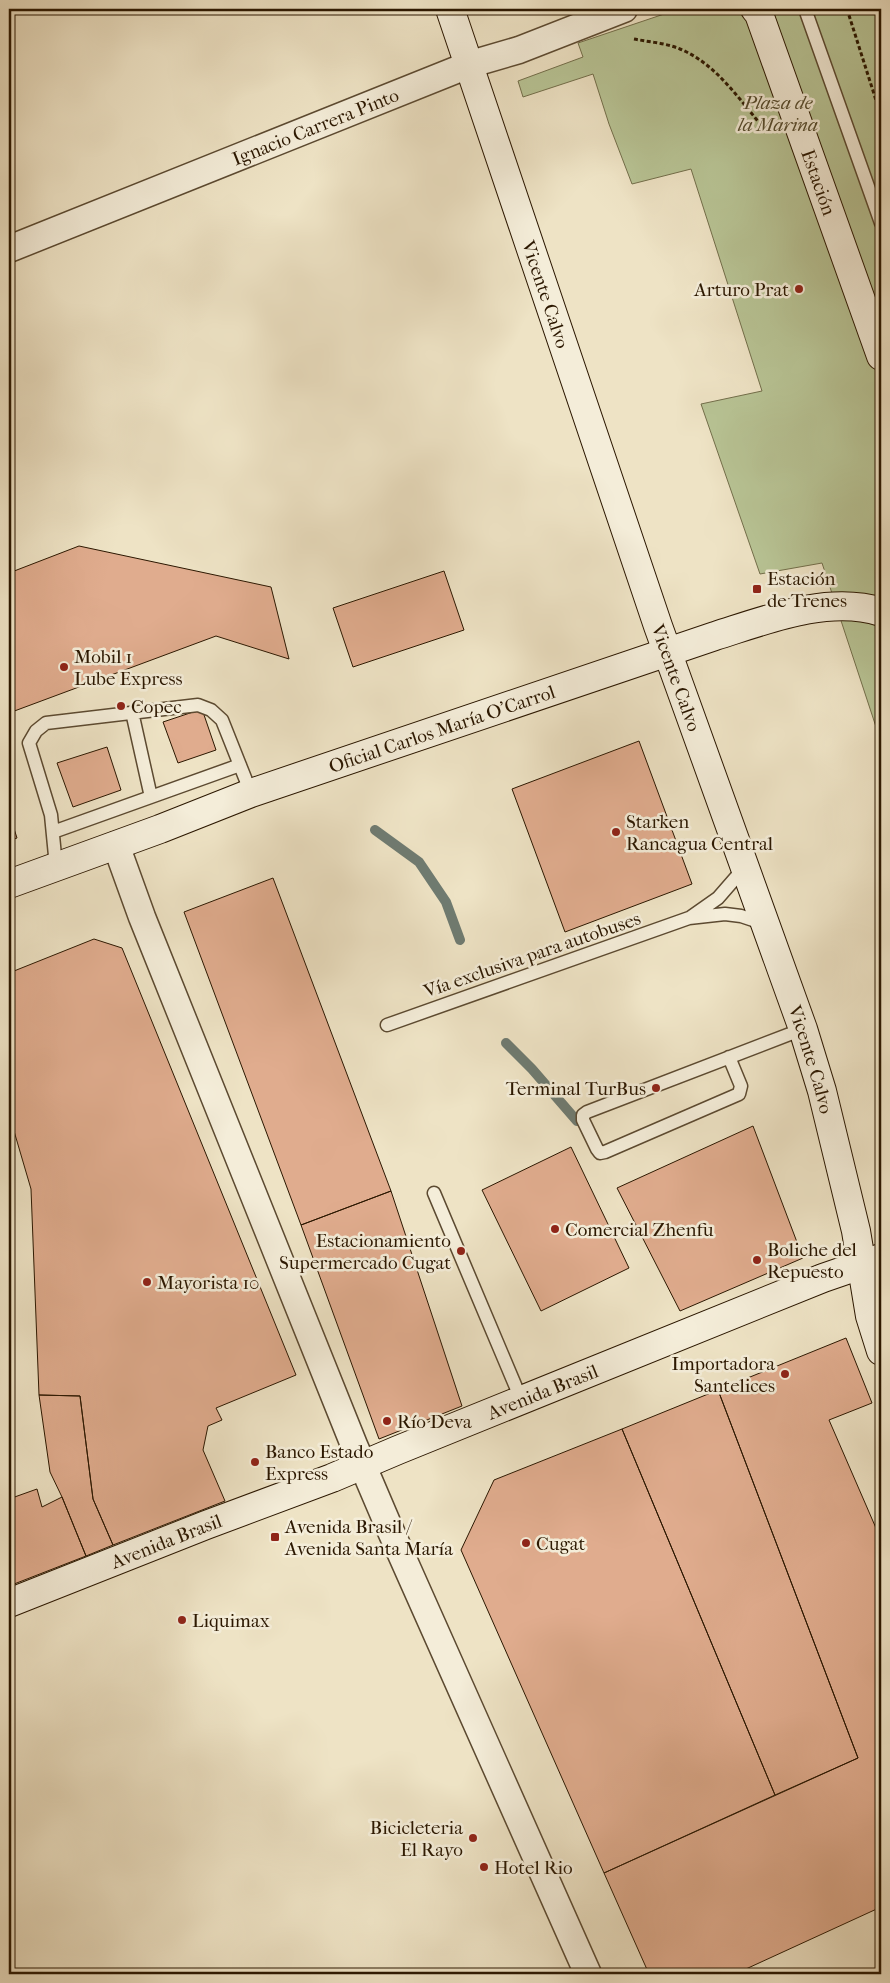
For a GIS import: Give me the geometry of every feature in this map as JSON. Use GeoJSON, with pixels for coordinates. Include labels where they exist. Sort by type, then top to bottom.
{"type":"FeatureCollection","features":[{"type":"Feature","properties":{"kind":"main road","name":"Vicente Calvo"},"geometry":{"type":"LineString","coordinates":[[450,9],[471,64],[658,626],[803,1028],[822,1092],[856,1231],[871,1262],[870,1316],[881,1351]]}},
{"type":"Feature","properties":{"kind":"main road","name":"Estación"},"geometry":{"type":"LineString","coordinates":[[755,9],[759,14],[881,356]]}},
{"type":"Feature","properties":{"kind":"main road","name":"Oficial Carlos María O'Carrol"},"geometry":{"type":"LineString","coordinates":[[9,884],[116,845],[251,792],[668,651],[807,610],[869,608],[881,612]]}},
{"type":"Feature","properties":{"kind":"main road","name":"Avenida Brasil"},"geometry":{"type":"LineString","coordinates":[[9,1603],[206,1525],[332,1478],[521,1399],[823,1278],[871,1262]]}},
{"type":"Feature","properties":{"kind":"street","name":"Ignacio Carrera Pinto"},"geometry":{"type":"LineString","coordinates":[[9,249],[471,64],[519,50],[624,9]]}},
{"type":"Feature","properties":{"kind":"street"},"geometry":{"type":"LineString","coordinates":[[116,845],[142,917],[389,1527],[588,1974]]}},
{"type":"Feature","properties":{"kind":"lane"},"geometry":{"type":"LineString","coordinates":[[804,9],[881,223]]}},
{"type":"Feature","properties":{"kind":"lane"},"geometry":{"type":"LineString","coordinates":[[56,866],[51,814],[29,743],[36,731],[46,723],[198,705],[211,710],[222,720],[251,792]]}},
{"type":"Feature","properties":{"kind":"lane"},"geometry":{"type":"LineString","coordinates":[[132,712],[151,797]]}},
{"type":"Feature","properties":{"kind":"lane"},"geometry":{"type":"LineString","coordinates":[[53,832],[240,765]]}},
{"type":"Feature","properties":{"kind":"lane","name":"Vía exclusiva para autobuses"},"geometry":{"type":"LineString","coordinates":[[689,918],[718,898],[745,867]]}},
{"type":"Feature","properties":{"kind":"lane","name":"Vía exclusiva para autobuses"},"geometry":{"type":"LineString","coordinates":[[387,1025],[689,918],[726,914],[741,916],[766,924]]}},
{"type":"Feature","properties":{"kind":"lane"},"geometry":{"type":"LineString","coordinates":[[729,1057],[741,1086],[739,1094],[604,1152],[600,1153],[596,1149],[583,1120],[583,1115],[587,1112],[803,1028]]}},
{"type":"Feature","properties":{"kind":"lane"},"geometry":{"type":"LineString","coordinates":[[434,1193],[521,1399]]}},
{"type":"Feature","properties":{"kind":"path"},"geometry":{"type":"LineString","coordinates":[[847,9],[881,116]]}},
{"type":"Feature","properties":{"kind":"path"},"geometry":{"type":"LineString","coordinates":[[634,38],[678,48],[701,59],[724,81],[773,139]]}},
{"type":"Feature","properties":{"kind":"green space","name":"Plaza de la Marina"},"geometry":{"type":"Polygon","coordinates":[[[679,9],[881,9],[881,742],[822,563],[760,574],[701,404],[762,391],[691,169],[632,184],[609,124],[593,74],[523,97],[518,81],[583,57],[578,43],[679,9]]]}},
{"type":"Feature","properties":{"kind":"building"},"geometry":{"type":"Polygon","coordinates":[[[79,546],[271,587],[289,659],[216,636],[9,713],[9,573],[79,546]]]}},
{"type":"Feature","properties":{"kind":"building"},"geometry":{"type":"Polygon","coordinates":[[[444,571],[464,630],[353,667],[333,608],[444,571]]]}},
{"type":"Feature","properties":{"kind":"building"},"geometry":{"type":"Polygon","coordinates":[[[202,709],[216,750],[178,763],[163,722],[202,709]]]}},
{"type":"Feature","properties":{"kind":"building"},"geometry":{"type":"Polygon","coordinates":[[[639,741],[692,884],[565,932],[512,789],[639,741]]]}},
{"type":"Feature","properties":{"kind":"building"},"geometry":{"type":"Polygon","coordinates":[[[107,747],[121,790],[73,807],[57,763],[107,747]]]}},
{"type":"Feature","properties":{"kind":"building"},"geometry":{"type":"Polygon","coordinates":[[[9,813],[17,838],[9,841],[9,813]]]}},
{"type":"Feature","properties":{"kind":"building"},"geometry":{"type":"Polygon","coordinates":[[[273,878],[391,1191],[301,1225],[184,912],[273,878]]]}},
{"type":"Feature","properties":{"kind":"building","name":"Mayorista 10"},"geometry":{"type":"Polygon","coordinates":[[[94,939],[122,948],[296,1375],[216,1408],[222,1420],[208,1426],[203,1450],[225,1501],[113,1545],[93,1499],[80,1396],[39,1395],[31,1189],[9,1114],[9,973],[94,939]]]}},
{"type":"Feature","properties":{"kind":"building"},"geometry":{"type":"Polygon","coordinates":[[[753,1126],[803,1258],[680,1311],[617,1188],[753,1126]]]}},
{"type":"Feature","properties":{"kind":"building","name":"Comercial Zhenfu"},"geometry":{"type":"Polygon","coordinates":[[[571,1147],[629,1268],[541,1311],[482,1190],[571,1147]]]}},
{"type":"Feature","properties":{"kind":"building"},"geometry":{"type":"Polygon","coordinates":[[[391,1191],[462,1406],[379,1439],[301,1225],[391,1191]]]}},
{"type":"Feature","properties":{"kind":"building"},"geometry":{"type":"Polygon","coordinates":[[[846,1338],[872,1403],[829,1420],[881,1536],[881,1907],[735,1974],[649,1974],[604,1873],[858,1758],[718,1390],[846,1338]]]}},
{"type":"Feature","properties":{"kind":"building"},"geometry":{"type":"Polygon","coordinates":[[[718,1390],[858,1758],[775,1795],[622,1429],[718,1390]]]}},
{"type":"Feature","properties":{"kind":"building"},"geometry":{"type":"Polygon","coordinates":[[[39,1395],[80,1396],[93,1499],[113,1545],[86,1556],[50,1472],[39,1395]]]}},
{"type":"Feature","properties":{"kind":"building"},"geometry":{"type":"Polygon","coordinates":[[[622,1429],[775,1795],[604,1873],[461,1550],[494,1480],[622,1429]]]}},
{"type":"Feature","properties":{"kind":"building"},"geometry":{"type":"Polygon","coordinates":[[[37,1489],[42,1507],[62,1497],[86,1556],[9,1586],[9,1499],[37,1489]]]}},
{"type":"Feature","properties":{"kind":"waterway"},"geometry":{"type":"LineString","coordinates":[[375,830],[419,862],[446,902],[460,940]]}},
{"type":"Feature","properties":{"kind":"waterway"},"geometry":{"type":"LineString","coordinates":[[506,1043],[532,1069],[577,1121]]}},
{"type":"Feature","properties":{"kind":"place","name":"Arturo Prat"},"geometry":{"type":"Point","coordinates":[799,289]}},
{"type":"Feature","properties":{"kind":"place","name":"Estación de Trenes"},"geometry":{"type":"Point","coordinates":[757,589]}},
{"type":"Feature","properties":{"kind":"place","name":"Mobil 1 Lube Express"},"geometry":{"type":"Point","coordinates":[64,667]}},
{"type":"Feature","properties":{"kind":"place","name":"Copec"},"geometry":{"type":"Point","coordinates":[121,706]}},
{"type":"Feature","properties":{"kind":"place","name":"Starken Rancagua Central"},"geometry":{"type":"Point","coordinates":[616,832]}},
{"type":"Feature","properties":{"kind":"place","name":"Terminal TurBus"},"geometry":{"type":"Point","coordinates":[656,1088]}},
{"type":"Feature","properties":{"kind":"place","name":"Comercial Zhenfu"},"geometry":{"type":"Point","coordinates":[555,1229]}},
{"type":"Feature","properties":{"kind":"place","name":"Estacionamiento Supermercado Cugat"},"geometry":{"type":"Point","coordinates":[461,1251]}},
{"type":"Feature","properties":{"kind":"place","name":"Boliche del Repuesto"},"geometry":{"type":"Point","coordinates":[757,1260]}},
{"type":"Feature","properties":{"kind":"place","name":"Mayorista 10"},"geometry":{"type":"Point","coordinates":[147,1282]}},
{"type":"Feature","properties":{"kind":"place","name":"Importadora Santelices"},"geometry":{"type":"Point","coordinates":[785,1374]}},
{"type":"Feature","properties":{"kind":"place","name":"Río Deva"},"geometry":{"type":"Point","coordinates":[387,1421]}},
{"type":"Feature","properties":{"kind":"place","name":"Banco Estado Express"},"geometry":{"type":"Point","coordinates":[255,1462]}},
{"type":"Feature","properties":{"kind":"place","name":"Avenida Brasil / Avenida Santa María"},"geometry":{"type":"Point","coordinates":[275,1537]}},
{"type":"Feature","properties":{"kind":"place","name":"Cugat"},"geometry":{"type":"Point","coordinates":[526,1543]}},
{"type":"Feature","properties":{"kind":"place","name":"Liquimax"},"geometry":{"type":"Point","coordinates":[182,1620]}},
{"type":"Feature","properties":{"kind":"place","name":"Bicicleteria El Rayo"},"geometry":{"type":"Point","coordinates":[473,1838]}},
{"type":"Feature","properties":{"kind":"place","name":"Hotel Rio"},"geometry":{"type":"Point","coordinates":[484,1867]}}]}
